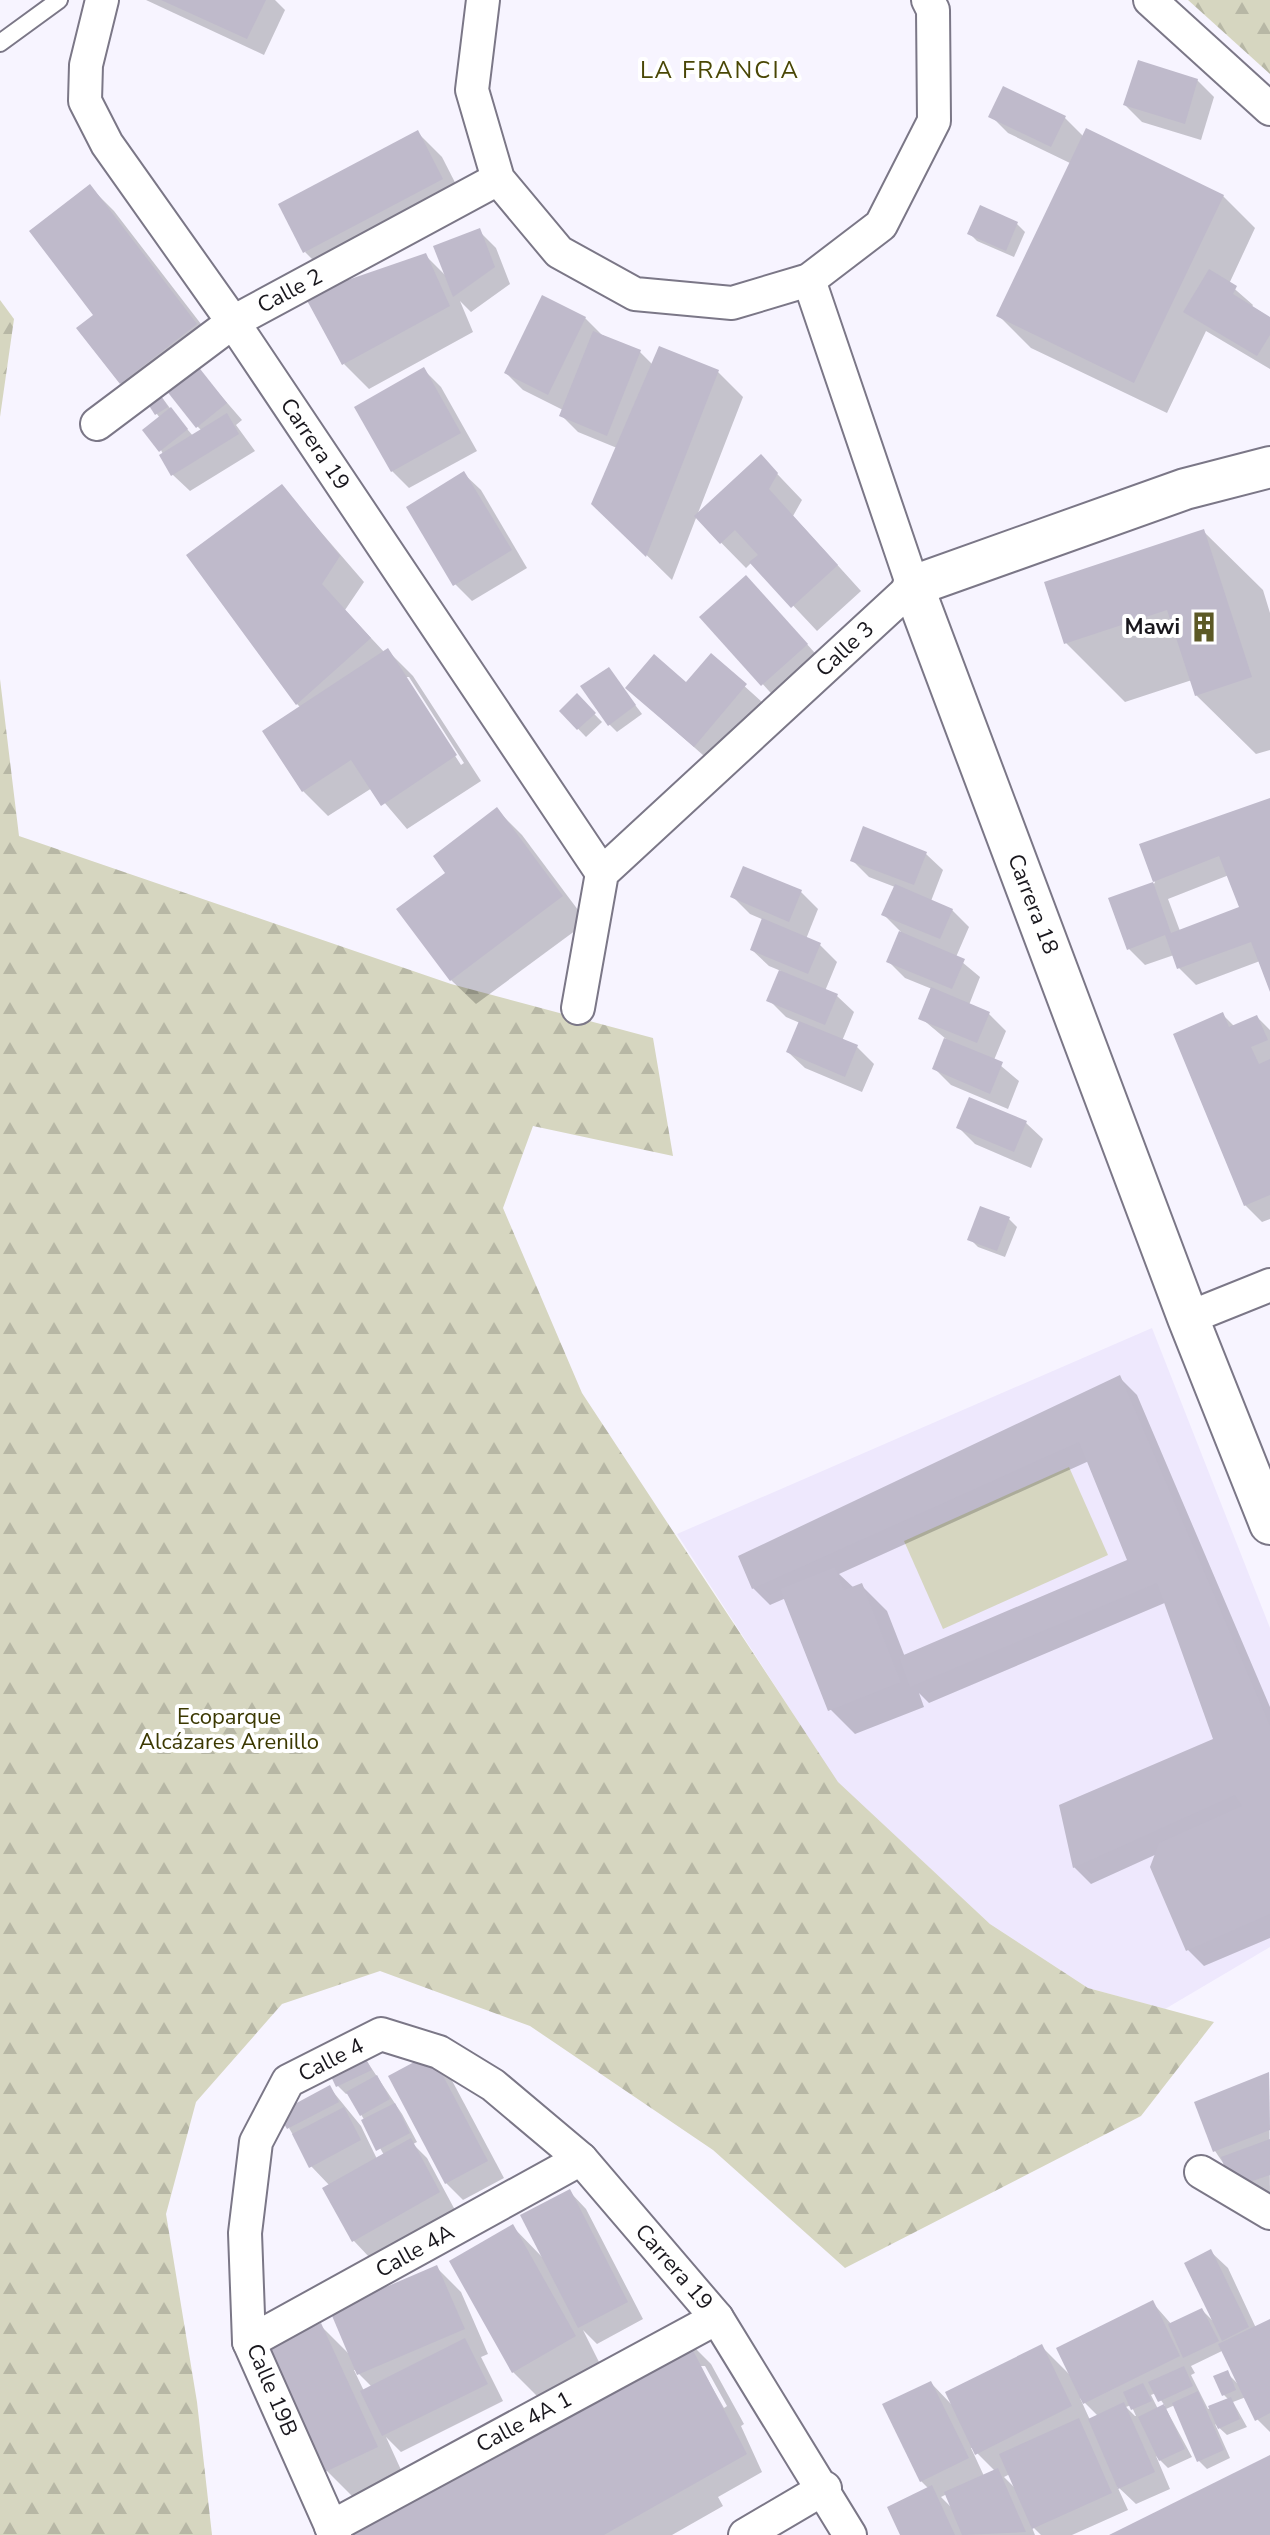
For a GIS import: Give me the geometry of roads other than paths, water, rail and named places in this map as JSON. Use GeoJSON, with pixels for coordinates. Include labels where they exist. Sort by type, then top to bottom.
{"type":"FeatureCollection","features":[{"type":"Feature","properties":{"kind":"street","name":"Carrera 19"},"geometry":{"type":"LineString","coordinates":[[102,0],[86,65],[85,101],[107,144],[233,322],[602,873]]}},
{"type":"Feature","properties":{"kind":"street"},"geometry":{"type":"LineString","coordinates":[[483,0],[472,90],[498,179],[559,252],[635,294],[732,303],[809,280],[881,225],[934,121],[933,10],[928,0]]}},
{"type":"Feature","properties":{"kind":"street"},"geometry":{"type":"LineString","coordinates":[[1150,0],[1270,109]]}},
{"type":"Feature","properties":{"kind":"street","name":"Calle 2"},"geometry":{"type":"LineString","coordinates":[[97,424],[233,322],[498,179]]}},
{"type":"Feature","properties":{"kind":"street","name":"Carrera 18"},"geometry":{"type":"LineString","coordinates":[[809,280],[913,586],[1188,1318],[1270,1524]]}},
{"type":"Feature","properties":{"kind":"street","name":"Calle 3"},"geometry":{"type":"LineString","coordinates":[[602,873],[913,586],[1185,489],[1270,467]]}},
{"type":"Feature","properties":{"kind":"street"},"geometry":{"type":"LineString","coordinates":[[578,1008],[602,873]]}},
{"type":"Feature","properties":{"kind":"street"},"geometry":{"type":"LineString","coordinates":[[1188,1318],[1270,1285]]}},
{"type":"Feature","properties":{"kind":"street","name":"Calle 4"},"geometry":{"type":"LineString","coordinates":[[256,2142],[288,2081],[381,2034],[439,2052]]}},
{"type":"Feature","properties":{"kind":"street","name":"Carrera 19"},"geometry":{"type":"LineString","coordinates":[[439,2052],[493,2085],[581,2159],[717,2318],[825,2488],[850,2535]]}},
{"type":"Feature","properties":{"kind":"street","name":"Calle 19B"},"geometry":{"type":"LineString","coordinates":[[256,2142],[245,2233],[249,2342],[333,2531]]}},
{"type":"Feature","properties":{"kind":"street","name":"Calle 4A"},"geometry":{"type":"LineString","coordinates":[[249,2342],[581,2159]]}},
{"type":"Feature","properties":{"kind":"street"},"geometry":{"type":"LineString","coordinates":[[1201,2172],[1270,2213]]}},
{"type":"Feature","properties":{"kind":"street","name":"Calle 4A 1"},"geometry":{"type":"LineString","coordinates":[[333,2531],[717,2318]]}},
{"type":"Feature","properties":{"kind":"street"},"geometry":{"type":"LineString","coordinates":[[745,2535],[825,2488]]}},
{"type":"Feature","properties":{"kind":"lane"},"geometry":{"type":"LineString","coordinates":[[0,43],[59,0]]}},
{"type":"Feature","properties":{"kind":"place","name":"Mawi"},"geometry":{"type":"Point","coordinates":[1204,627]}},
{"type":"Feature","properties":{"kind":"district","name":"LA FRANCIA"},"geometry":{"type":"Point","coordinates":[720,70]}},
{"type":"Feature","properties":{"kind":"park label","name":"Ecoparque Alcázares Arenillo"},"geometry":{"type":"Point","coordinates":[229,1730]}}]}
